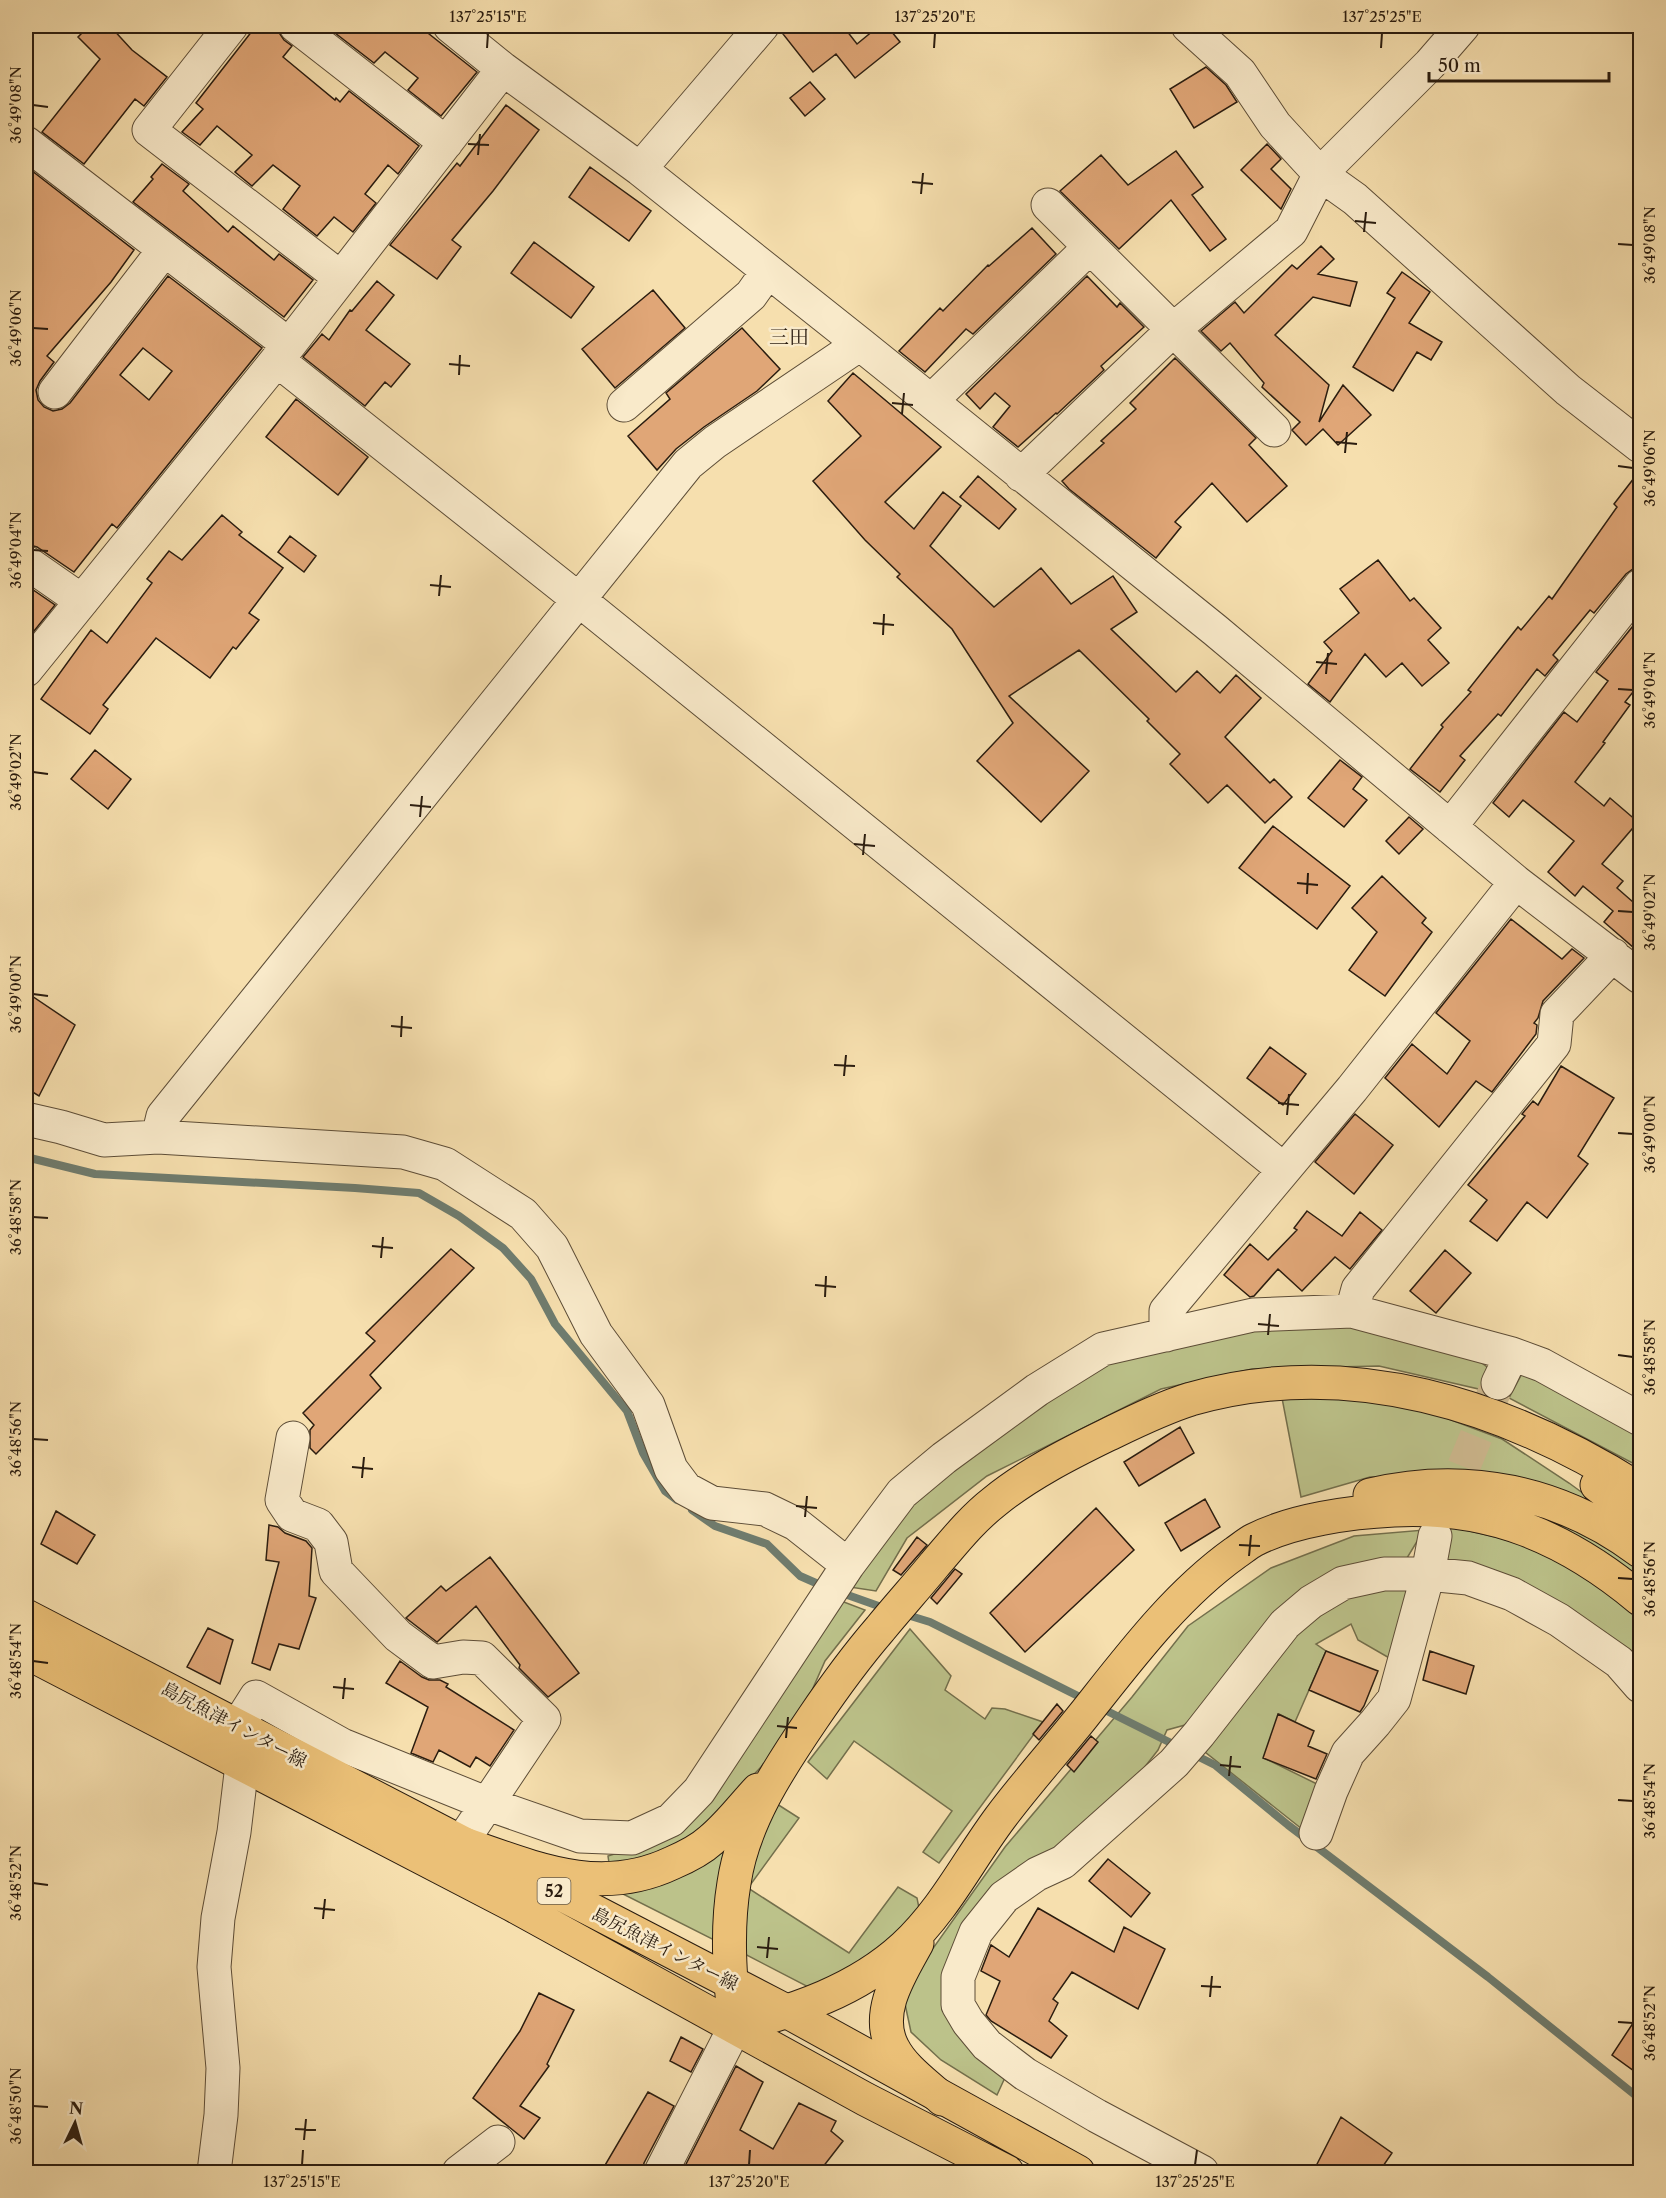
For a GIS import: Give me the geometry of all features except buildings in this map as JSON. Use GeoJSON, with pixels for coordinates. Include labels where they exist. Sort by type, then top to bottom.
{"type":"FeatureCollection","features":[{"type":"Feature","properties":{"kind":"main road"},"geometry":{"type":"LineString","coordinates":[[931,1918],[904,1946],[877,1969],[846,1988],[788,2012],[735,2027],[730,1983],[730,1913],[734,1879],[747,1836],[780,1767],[851,1663],[968,1526],[992,1503],[1023,1480],[1092,1442],[1151,1414],[1192,1399],[1277,1383],[1319,1382],[1364,1384],[1407,1390],[1450,1401],[1491,1415],[1567,1447],[1641,1490]]}},
{"type":"Feature","properties":{"kind":"main road"},"geometry":{"type":"LineString","coordinates":[[1450,1401],[1523,1438],[1563,1462],[1641,1518]]}},
{"type":"Feature","properties":{"kind":"main road"},"geometry":{"type":"LineString","coordinates":[[942,2099],[909,2069],[893,2050],[885,2030],[888,2004],[897,1981],[931,1918],[999,1819],[1134,1652],[1191,1589],[1221,1563],[1254,1540],[1300,1518],[1372,1494],[1412,1487],[1450,1485],[1487,1487],[1514,1492],[1562,1506],[1594,1522],[1641,1551]]}},
{"type":"Feature","properties":{"kind":"main road"},"geometry":{"type":"LineString","coordinates":[[1254,1540],[1329,1517],[1365,1512],[1442,1510],[1484,1517],[1554,1540],[1586,1558],[1641,1599]]}},
{"type":"Feature","properties":{"kind":"main road","name":"島尻魚津インター線"},"geometry":{"type":"LineString","coordinates":[[26,1616],[788,2012],[1078,2172]]}},
{"type":"Feature","properties":{"kind":"main road","name":"島尻魚津インター線"},"geometry":{"type":"LineString","coordinates":[[26,1652],[511,1904],[865,2098],[1007,2172]]}},
{"type":"Feature","properties":{"kind":"main road"},"geometry":{"type":"LineString","coordinates":[[461,1843],[543,1871],[574,1878],[605,1880],[632,1877],[660,1869],[687,1857],[711,1840],[780,1767]]}},
{"type":"Feature","properties":{"kind":"street"},"geometry":{"type":"LineString","coordinates":[[231,26],[149,130],[341,278]]}},
{"type":"Feature","properties":{"kind":"street"},"geometry":{"type":"LineString","coordinates":[[296,26],[446,143]]}},
{"type":"Feature","properties":{"kind":"street"},"geometry":{"type":"LineString","coordinates":[[450,26],[503,69],[639,169],[860,344],[1215,630],[1516,882],[1641,977]]}},
{"type":"Feature","properties":{"kind":"street"},"geometry":{"type":"LineString","coordinates":[[639,169],[762,26]]}},
{"type":"Feature","properties":{"kind":"street"},"geometry":{"type":"LineString","coordinates":[[1188,26],[1240,73],[1275,125],[1320,174],[1355,200],[1568,390],[1633,431]]}},
{"type":"Feature","properties":{"kind":"street"},"geometry":{"type":"LineString","coordinates":[[1021,475],[1173,330],[1291,231],[1320,174],[1464,27]]}},
{"type":"Feature","properties":{"kind":"street"},"geometry":{"type":"LineString","coordinates":[[26,670],[283,353],[503,69]]}},
{"type":"Feature","properties":{"kind":"street"},"geometry":{"type":"LineString","coordinates":[[26,143],[165,250],[283,353],[578,599],[1283,1169]]}},
{"type":"Feature","properties":{"kind":"street"},"geometry":{"type":"LineString","coordinates":[[1048,206],[1274,430]]}},
{"type":"Feature","properties":{"kind":"street"},"geometry":{"type":"LineString","coordinates":[[931,401],[1089,248]]}},
{"type":"Feature","properties":{"kind":"street"},"geometry":{"type":"LineString","coordinates":[[55,392],[165,250]]}},
{"type":"Feature","properties":{"kind":"street"},"geometry":{"type":"LineString","coordinates":[[624,405],[751,295],[768,271]]}},
{"type":"Feature","properties":{"kind":"street"},"geometry":{"type":"LineString","coordinates":[[158,1137],[163,1116],[688,464],[715,442],[860,344]]}},
{"type":"Feature","properties":{"kind":"street"},"geometry":{"type":"LineString","coordinates":[[26,562],[82,601]]}},
{"type":"Feature","properties":{"kind":"street"},"geometry":{"type":"LineString","coordinates":[[1449,827],[1641,586]]}},
{"type":"Feature","properties":{"kind":"street"},"geometry":{"type":"LineString","coordinates":[[1166,1335],[1166,1311],[1352,1089],[1516,882]]}},
{"type":"Feature","properties":{"kind":"street"},"geometry":{"type":"LineString","coordinates":[[1352,1311],[1358,1289],[1554,1044],[1557,1014],[1613,955]]}},
{"type":"Feature","properties":{"kind":"street"},"geometry":{"type":"LineString","coordinates":[[26,1119],[104,1140],[158,1137],[403,1152],[445,1164],[523,1214],[552,1247],[596,1335],[648,1405],[671,1469],[686,1489],[712,1503],[765,1509],[796,1524],[848,1564]]}},
{"type":"Feature","properties":{"kind":"street"},"geometry":{"type":"LineString","coordinates":[[214,2172],[224,2068],[214,1967],[218,1918],[234,1832],[242,1766],[237,1727],[256,1697],[342,1745],[488,1804],[580,1836],[632,1838],[671,1820],[699,1791],[848,1564],[902,1493],[944,1458],[1037,1390],[1103,1349],[1253,1316],[1352,1311],[1512,1354],[1542,1365],[1641,1419]]}},
{"type":"Feature","properties":{"kind":"street"},"geometry":{"type":"LineString","coordinates":[[1498,1383],[1512,1354]]}},
{"type":"Feature","properties":{"kind":"street"},"geometry":{"type":"LineString","coordinates":[[293,1438],[282,1500],[292,1515],[318,1525],[331,1542],[336,1571],[398,1636],[433,1662],[463,1657],[482,1658],[544,1719],[461,1843]]}},
{"type":"Feature","properties":{"kind":"street"},"geometry":{"type":"LineString","coordinates":[[1316,1833],[1348,1753],[1394,1699],[1428,1574],[1435,1536]]}},
{"type":"Feature","properties":{"kind":"street"},"geometry":{"type":"LineString","coordinates":[[1202,2172],[1159,2162],[1097,2116],[1025,2074],[987,2045],[968,2022],[958,2005],[958,1977],[976,1932],[1004,1897],[1037,1874],[1063,1862],[1174,1763],[1284,1624],[1311,1602],[1343,1583],[1384,1574],[1428,1574],[1468,1578],[1512,1594],[1559,1620],[1619,1662],[1641,1686]]}},
{"type":"Feature","properties":{"kind":"street"},"geometry":{"type":"LineString","coordinates":[[661,2172],[735,2027]]}},
{"type":"Feature","properties":{"kind":"street"},"geometry":{"type":"LineString","coordinates":[[459,2172],[498,2142]]}},
{"type":"Feature","properties":{"kind":"green space"},"geometry":{"type":"Polygon","coordinates":[[[1340,1323],[1465,1350],[1487,1367],[1483,1390],[1379,1366],[1252,1369],[1161,1389],[987,1476],[907,1538],[876,1591],[843,1586],[924,1487],[1120,1352],[1243,1326],[1340,1323]]]}},
{"type":"Feature","properties":{"kind":"green space"},"geometry":{"type":"Polygon","coordinates":[[[1525,1368],[1640,1429],[1640,1467],[1509,1398],[1525,1368]]]}},
{"type":"Feature","properties":{"kind":"green space"},"geometry":{"type":"Polygon","coordinates":[[[1282,1398],[1365,1400],[1422,1409],[1502,1439],[1606,1510],[1425,1476],[1370,1477],[1301,1497],[1282,1398]]]}},
{"type":"Feature","properties":{"kind":"green space"},"geometry":{"type":"Polygon","coordinates":[[[1514,1509],[1568,1525],[1616,1552],[1640,1570],[1640,1582],[1514,1509]]]}},
{"type":"Feature","properties":{"kind":"green space"},"geometry":{"type":"Polygon","coordinates":[[[1448,1526],[1551,1553],[1620,1600],[1640,1617],[1640,1668],[1442,1566],[1448,1526]]]}},
{"type":"Feature","properties":{"kind":"green space"},"geometry":{"type":"Polygon","coordinates":[[[1424,1530],[1407,1558],[1382,1559],[1185,1725],[1167,1730],[1158,1750],[1140,1773],[952,1963],[1008,2071],[997,2095],[941,2060],[911,2032],[905,2004],[919,1968],[1005,1847],[1132,1697],[1188,1626],[1271,1568],[1354,1536],[1424,1530]]]}},
{"type":"Feature","properties":{"kind":"green space"},"geometry":{"type":"Polygon","coordinates":[[[1416,1583],[1398,1663],[1358,1640],[1351,1624],[1316,1644],[1326,1651],[1295,1722],[1279,1714],[1264,1758],[1321,1786],[1307,1833],[1200,1748],[1276,1648],[1349,1595],[1416,1583]]]}},
{"type":"Feature","properties":{"kind":"green space"},"geometry":{"type":"Polygon","coordinates":[[[836,1599],[865,1610],[825,1661],[801,1715],[761,1767],[693,1838],[662,1858],[609,1863],[608,1856],[655,1841],[836,1599]]]}},
{"type":"Feature","properties":{"kind":"green space"},"geometry":{"type":"Polygon","coordinates":[[[910,1629],[951,1676],[945,1690],[985,1719],[992,1708],[1005,1709],[1043,1722],[939,1863],[923,1852],[952,1811],[854,1741],[827,1779],[808,1762],[910,1629]]]}},
{"type":"Feature","properties":{"kind":"green space"},"geometry":{"type":"Polygon","coordinates":[[[777,1804],[799,1818],[748,1888],[849,1953],[898,1887],[917,1898],[919,1908],[884,1952],[814,1990],[737,1950],[746,1869],[777,1804]]]}},
{"type":"Feature","properties":{"kind":"green space"},"geometry":{"type":"Polygon","coordinates":[[[739,1828],[718,1942],[615,1890],[739,1828]]]}},
{"type":"Feature","properties":{"kind":"waterway"},"geometry":{"type":"LineString","coordinates":[[26,1157],[95,1174],[419,1193],[459,1216],[503,1248],[531,1279],[555,1324],[627,1411],[643,1453],[665,1491],[677,1500]]}},
{"type":"Feature","properties":{"kind":"waterway"},"geometry":{"type":"LineString","coordinates":[[692,1510],[715,1526],[767,1544],[800,1576],[825,1587]]}},
{"type":"Feature","properties":{"kind":"waterway"},"geometry":{"type":"LineString","coordinates":[[839,1592],[887,1609]]}},
{"type":"Feature","properties":{"kind":"waterway"},"geometry":{"type":"LineString","coordinates":[[904,1614],[930,1622],[1086,1700]]}},
{"type":"Feature","properties":{"kind":"waterway"},"geometry":{"type":"LineString","coordinates":[[1099,1707],[1177,1746]]}},
{"type":"Feature","properties":{"kind":"waterway"},"geometry":{"type":"LineString","coordinates":[[1193,1754],[1215,1765],[1288,1825],[1488,1977],[1640,2099]]}},
{"type":"Feature","properties":{"kind":"tunnel"},"geometry":{"type":"LineString","coordinates":[[1445,1512],[1496,1388]]}},
{"type":"Feature","properties":{"kind":"district","name":"三田"},"geometry":{"type":"Point","coordinates":[789,337]}}]}
